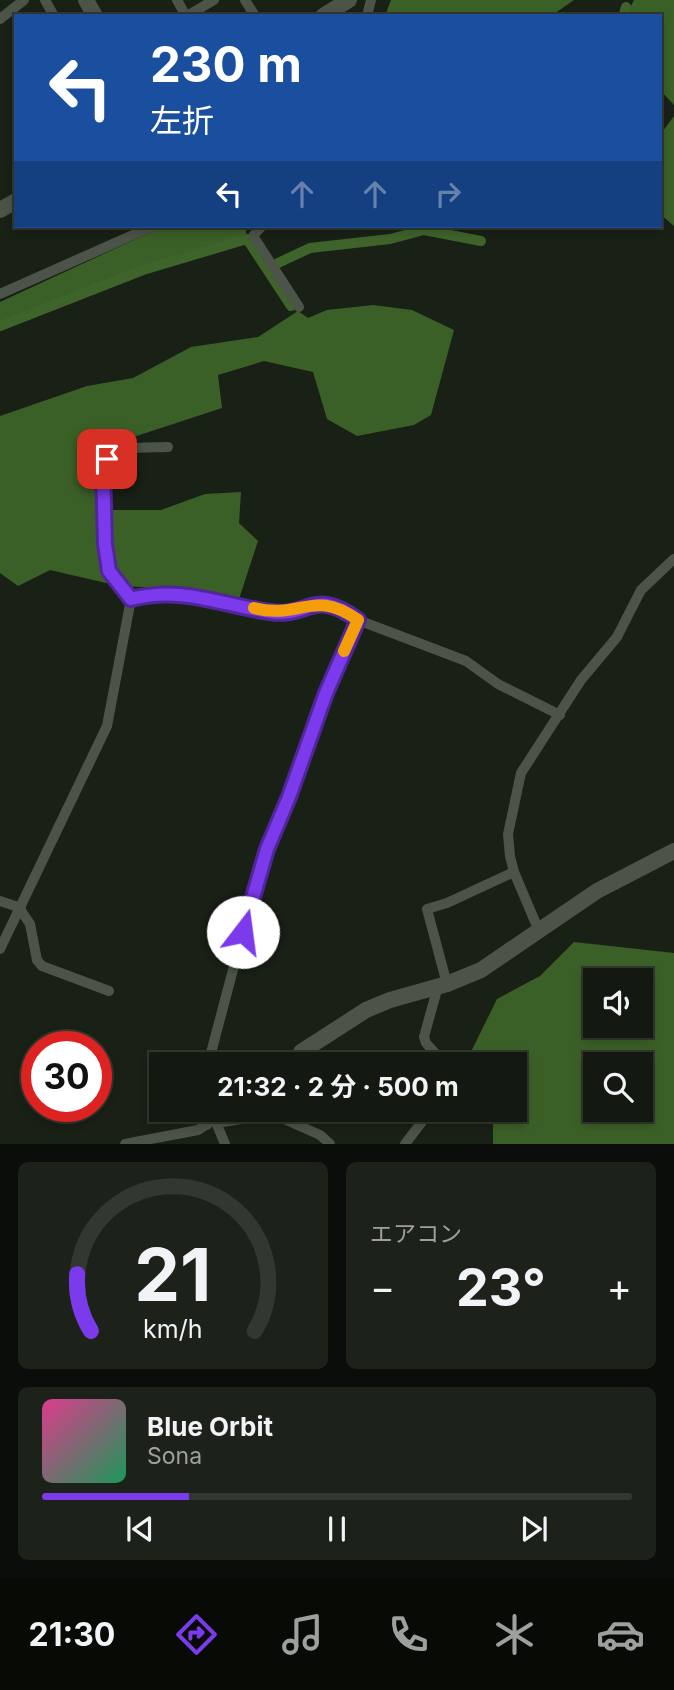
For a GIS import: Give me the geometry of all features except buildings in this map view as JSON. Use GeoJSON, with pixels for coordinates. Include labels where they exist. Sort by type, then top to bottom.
{"type":"FeatureCollection","features":[{"type":"Feature","properties":{"kind":"street"},"geometry":{"type":"LineString","coordinates":[[0,19],[24,0]]}},
{"type":"Feature","properties":{"kind":"street"},"geometry":{"type":"LineString","coordinates":[[190,14],[214,0]]}},
{"type":"Feature","properties":{"kind":"street"},"geometry":{"type":"LineString","coordinates":[[326,14],[349,0]]}},
{"type":"Feature","properties":{"kind":"street"},"geometry":{"type":"LineString","coordinates":[[0,293],[148,228]]}},
{"type":"Feature","properties":{"kind":"street"},"geometry":{"type":"LineString","coordinates":[[260,228],[253,236],[299,307]]}},
{"type":"Feature","properties":{"kind":"street"},"geometry":{"type":"LineString","coordinates":[[0,949],[107,726],[131,599],[109,571],[105,544],[103,468],[107,459],[118,451],[168,447]]}},
{"type":"Feature","properties":{"kind":"street"},"geometry":{"type":"LineString","coordinates":[[539,931],[514,872],[508,834],[521,773],[581,680],[617,637],[641,590],[674,559]]}},
{"type":"Feature","properties":{"kind":"street"},"geometry":{"type":"LineString","coordinates":[[131,599],[166,593],[191,595],[273,613],[324,604],[340,608],[358,620],[466,660],[498,684],[560,715]]}},
{"type":"Feature","properties":{"kind":"street"},"geometry":{"type":"LineString","coordinates":[[211,1052],[260,868],[326,693],[358,620]]}},
{"type":"Feature","properties":{"kind":"street"},"geometry":{"type":"LineString","coordinates":[[301,1052],[366,1010],[442,985],[499,960],[597,891],[674,851]]}},
{"type":"Feature","properties":{"kind":"street"},"geometry":{"type":"LineString","coordinates":[[434,1052],[425,1043],[424,1037],[442,985],[427,909],[447,903],[514,872]]}},
{"type":"Feature","properties":{"kind":"street"},"geometry":{"type":"LineString","coordinates":[[0,901],[21,909],[30,924],[37,960],[42,966],[109,991]]}},
{"type":"Feature","properties":{"kind":"street"},"geometry":{"type":"LineString","coordinates":[[125,1144],[198,1130],[213,1123],[273,1114],[320,1135],[330,1144]]}},
{"type":"Feature","properties":{"kind":"street"},"geometry":{"type":"LineString","coordinates":[[405,1144],[422,1122]]}},
{"type":"Feature","properties":{"kind":"street"},"geometry":{"type":"LineString","coordinates":[[213,1123],[225,1144]]}},
{"type":"Feature","properties":{"kind":"green space"},"geometry":{"type":"Polygon","coordinates":[[[391,0],[574,0],[554,14],[386,14],[391,0]]]}},
{"type":"Feature","properties":{"kind":"green space"},"geometry":{"type":"Polygon","coordinates":[[[634,0],[674,0],[674,105],[662,92],[662,14],[627,14],[634,0]]]}},
{"type":"Feature","properties":{"kind":"green space"},"geometry":{"type":"Polygon","coordinates":[[[674,116],[674,226],[662,216],[662,132],[674,116]]]}},
{"type":"Feature","properties":{"kind":"green space"},"geometry":{"type":"Polygon","coordinates":[[[160,228],[245,228],[247,237],[142,268],[79,295],[0,323],[0,302],[160,228]]]}},
{"type":"Feature","properties":{"kind":"green space"},"geometry":{"type":"Polygon","coordinates":[[[373,305],[412,310],[454,330],[431,415],[414,425],[357,436],[327,419],[313,372],[264,361],[218,375],[222,408],[109,445],[105,460],[105,510],[161,510],[205,494],[241,492],[239,523],[258,541],[239,599],[191,589],[119,586],[50,570],[18,586],[0,573],[0,416],[87,386],[133,378],[191,347],[258,337],[298,311],[308,318],[327,310],[373,305]]]}},
{"type":"Feature","properties":{"kind":"green space"},"geometry":{"type":"Polygon","coordinates":[[[574,942],[674,953],[674,1144],[493,1144],[493,1122],[527,1122],[527,1052],[471,1052],[497,999],[540,976],[574,942]]]}},
{"type":"Feature","properties":{"kind":"waterway"},"geometry":{"type":"LineString","coordinates":[[624,14],[626,7]]}},
{"type":"Feature","properties":{"kind":"waterway"},"geometry":{"type":"LineString","coordinates":[[278,263],[310,248],[390,239],[424,230],[481,241]]}},
{"type":"Feature","properties":{"kind":"waterway"},"geometry":{"type":"LineString","coordinates":[[0,326],[143,270],[247,239],[291,306]]}},
{"type":"Feature","properties":{"kind":"slow traffic"},"geometry":{"type":"LineString","coordinates":[[254,608],[273,613],[316,604],[340,608],[358,620],[344,651]]}},
{"type":"Feature","properties":{"kind":"route"},"geometry":{"type":"LineString","coordinates":[[107,459],[103,468],[105,544],[109,571],[131,599],[166,593],[191,595],[273,613],[324,604],[340,608],[358,620],[326,693],[289,797],[267,849],[243,932]]}}]}
